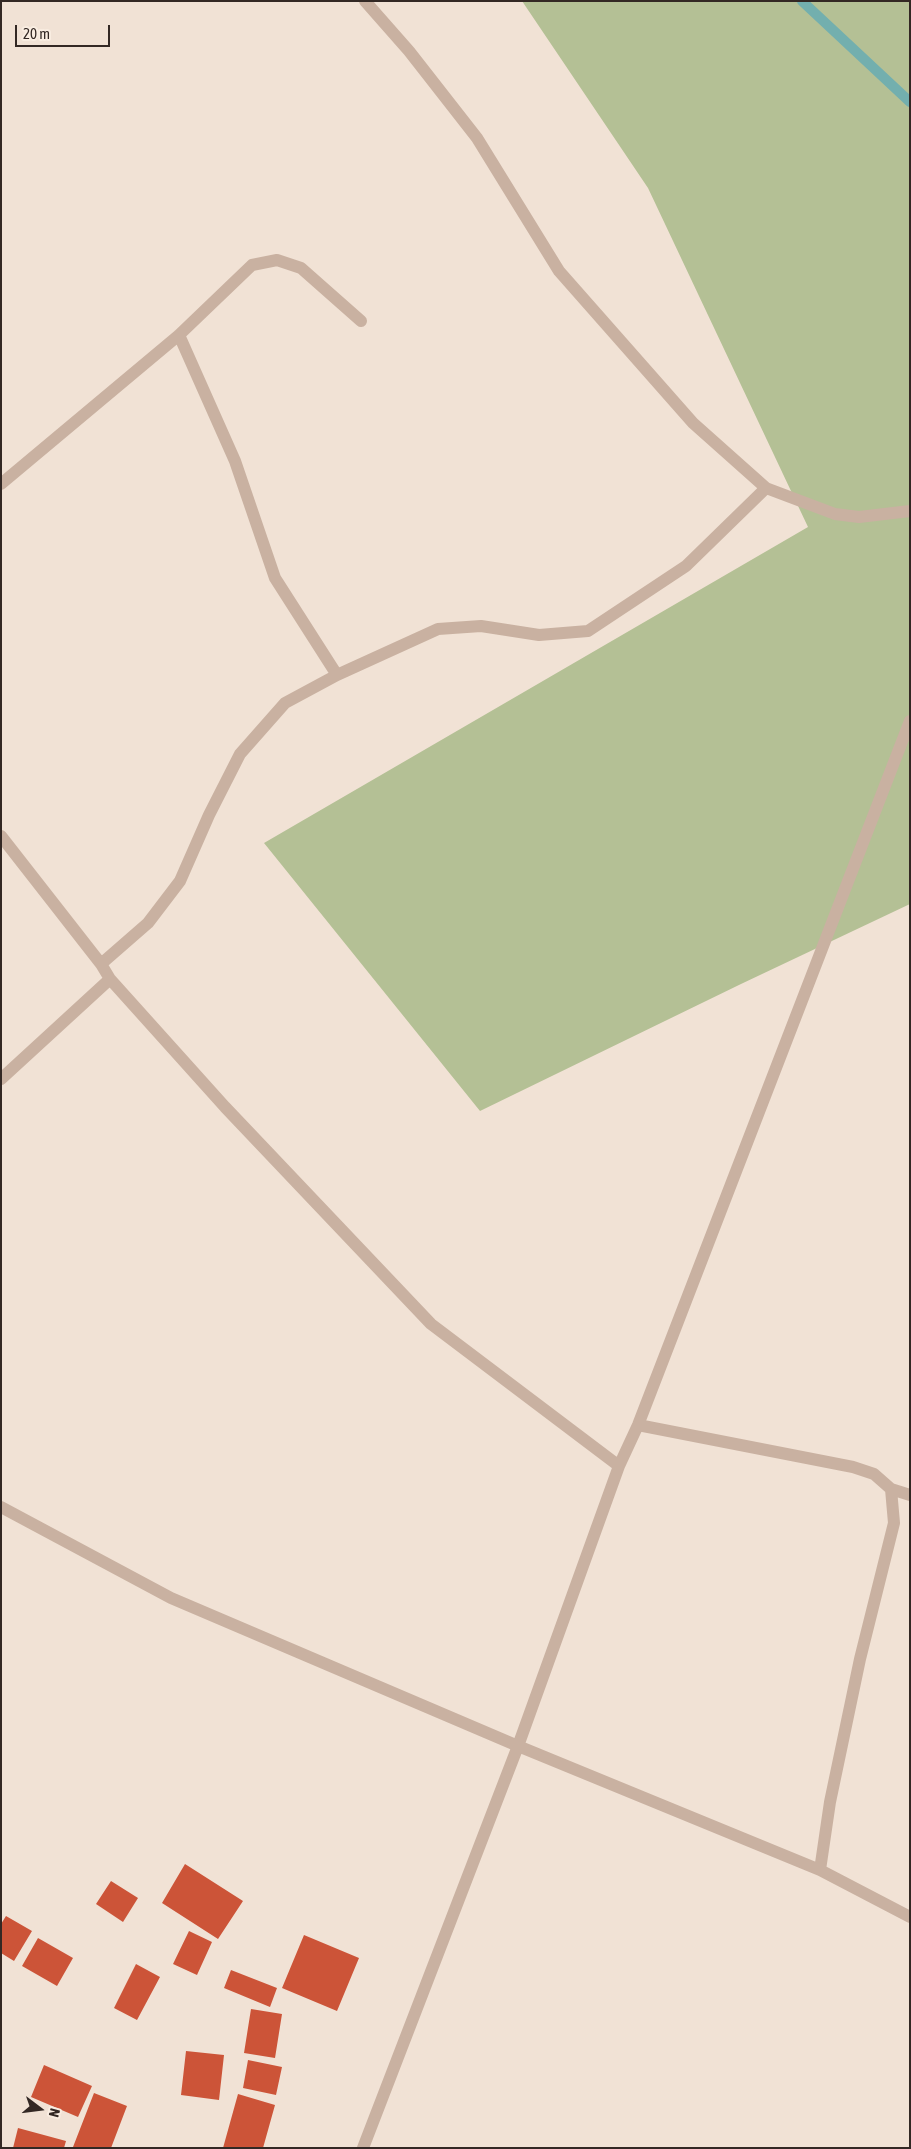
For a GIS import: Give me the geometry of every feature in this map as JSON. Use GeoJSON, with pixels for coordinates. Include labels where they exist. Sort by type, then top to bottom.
{"type":"FeatureCollection","features":[{"type":"Feature","properties":{"kind":"street"},"geometry":{"type":"LineString","coordinates":[[365,1],[409,51],[477,138],[560,271],[693,423],[766,488],[835,514],[859,517],[910,511]]}},
{"type":"Feature","properties":{"kind":"street"},"geometry":{"type":"LineString","coordinates":[[1,484],[179,335],[252,265],[277,260],[300,268],[361,321]]}},
{"type":"Feature","properties":{"kind":"street"},"geometry":{"type":"LineString","coordinates":[[179,335],[235,462],[275,578],[337,675]]}},
{"type":"Feature","properties":{"kind":"street"},"geometry":{"type":"LineString","coordinates":[[100,964],[148,923],[180,881],[209,815],[240,754],[285,703],[337,675],[438,629],[481,626],[539,635],[588,631],[686,566],[766,488]]}},
{"type":"Feature","properties":{"kind":"street"},"geometry":{"type":"LineString","coordinates":[[363,2148],[518,1746],[619,1466],[638,1425],[910,721]]}},
{"type":"Feature","properties":{"kind":"street"},"geometry":{"type":"LineString","coordinates":[[1,836],[110,979],[225,1106],[431,1324],[619,1466]]}},
{"type":"Feature","properties":{"kind":"street"},"geometry":{"type":"LineString","coordinates":[[1,1079],[110,979]]}},
{"type":"Feature","properties":{"kind":"street"},"geometry":{"type":"LineString","coordinates":[[638,1425],[853,1467],[874,1474],[892,1490],[910,1495]]}},
{"type":"Feature","properties":{"kind":"street"},"geometry":{"type":"LineString","coordinates":[[820,1870],[830,1802],[854,1688],[894,1523],[892,1490]]}},
{"type":"Feature","properties":{"kind":"street"},"geometry":{"type":"LineString","coordinates":[[1,1507],[171,1598],[518,1746],[820,1870],[910,1917]]}},
{"type":"Feature","properties":{"kind":"green space"},"geometry":{"type":"Polygon","coordinates":[[[522,1],[910,1],[910,904],[480,1111],[264,843],[808,527],[648,188],[522,1]]]}},
{"type":"Feature","properties":{"kind":"building"},"geometry":{"type":"Polygon","coordinates":[[[185,1864],[243,1901],[218,1939],[162,1903],[185,1864]]]}},
{"type":"Feature","properties":{"kind":"building"},"geometry":{"type":"Polygon","coordinates":[[[111,1881],[138,1898],[123,1922],[96,1904],[111,1881]]]}},
{"type":"Feature","properties":{"kind":"building"},"geometry":{"type":"Polygon","coordinates":[[[6,1916],[32,1931],[14,1961],[1,1953],[1,1924],[6,1916]]]}},
{"type":"Feature","properties":{"kind":"building"},"geometry":{"type":"Polygon","coordinates":[[[189,1931],[212,1942],[197,1975],[173,1964],[189,1931]]]}},
{"type":"Feature","properties":{"kind":"building"},"geometry":{"type":"Polygon","coordinates":[[[304,1935],[359,1958],[337,2011],[282,1988],[304,1935]]]}},
{"type":"Feature","properties":{"kind":"building"},"geometry":{"type":"Polygon","coordinates":[[[38,1938],[73,1958],[57,1986],[22,1966],[38,1938]]]}},
{"type":"Feature","properties":{"kind":"building"},"geometry":{"type":"Polygon","coordinates":[[[136,1964],[160,1977],[137,2020],[114,2008],[136,1964]]]}},
{"type":"Feature","properties":{"kind":"building"},"geometry":{"type":"Polygon","coordinates":[[[231,1970],[277,1988],[270,2007],[224,1988],[231,1970]]]}},
{"type":"Feature","properties":{"kind":"building"},"geometry":{"type":"Polygon","coordinates":[[[251,2009],[282,2014],[275,2058],[244,2053],[251,2009]]]}},
{"type":"Feature","properties":{"kind":"building"},"geometry":{"type":"Polygon","coordinates":[[[186,2051],[224,2055],[219,2100],[181,2095],[186,2051]]]}},
{"type":"Feature","properties":{"kind":"building"},"geometry":{"type":"Polygon","coordinates":[[[248,2060],[282,2067],[276,2095],[243,2088],[248,2060]]]}},
{"type":"Feature","properties":{"kind":"building"},"geometry":{"type":"Polygon","coordinates":[[[44,2065],[92,2086],[78,2117],[31,2097],[44,2065]]]}},
{"type":"Feature","properties":{"kind":"building"},"geometry":{"type":"Polygon","coordinates":[[[94,2093],[127,2106],[111,2148],[75,2148],[73,2147],[94,2093]]]}},
{"type":"Feature","properties":{"kind":"building"},"geometry":{"type":"Polygon","coordinates":[[[238,2094],[275,2105],[263,2148],[223,2148],[238,2094]]]}},
{"type":"Feature","properties":{"kind":"building"},"geometry":{"type":"Polygon","coordinates":[[[18,2128],[66,2141],[64,2148],[13,2148],[18,2128]]]}},
{"type":"Feature","properties":{"kind":"waterway"},"geometry":{"type":"LineString","coordinates":[[802,1],[910,102]]}}]}
